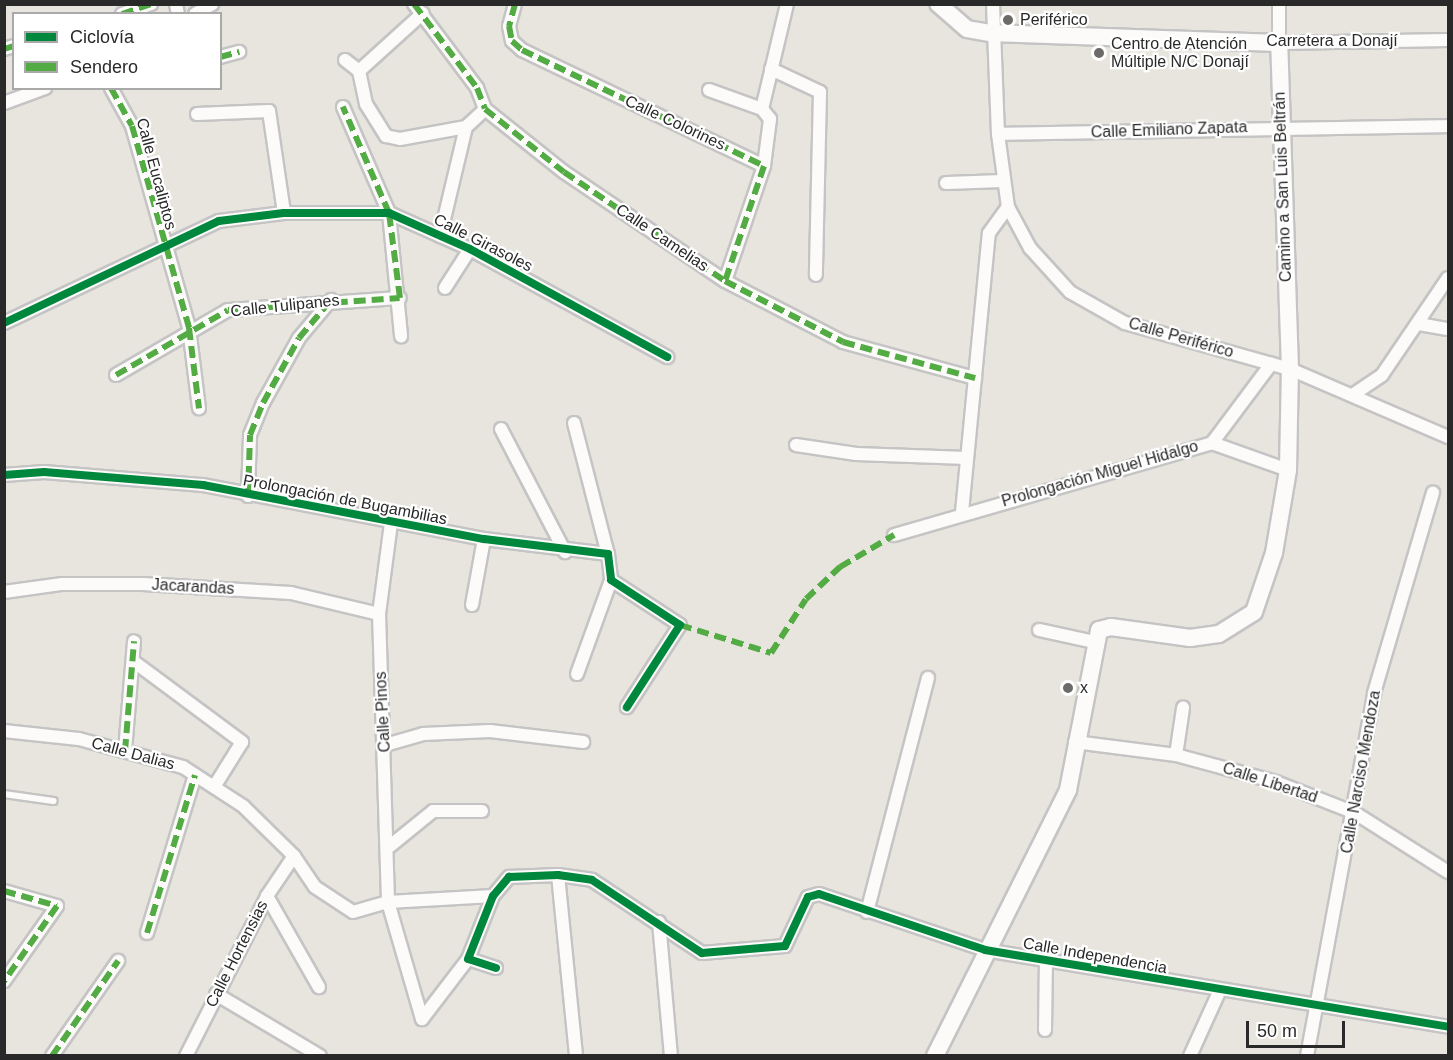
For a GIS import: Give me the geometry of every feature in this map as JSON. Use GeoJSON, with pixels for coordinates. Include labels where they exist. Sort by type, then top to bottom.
{"type":"FeatureCollection","features":[{"type":"Feature","properties":{"kind":"main road","name":"Carretera a Donají"},"geometry":{"type":"LineString","coordinates":[[938,4],[967,30],[990,33],[1279,43]]}},
{"type":"Feature","properties":{"kind":"main road","name":"Camino a San Luis Beltrán"},"geometry":{"type":"LineString","coordinates":[[1094,642],[1099,630],[1111,627],[1190,638],[1219,634],[1254,612],[1274,553],[1288,470],[1290,369],[1279,43]]}},
{"type":"Feature","properties":{"kind":"main road"},"geometry":{"type":"LineString","coordinates":[[935,1056],[985,950],[1068,790],[1094,642]]}},
{"type":"Feature","properties":{"kind":"street"},"geometry":{"type":"LineString","coordinates":[[128,12],[151,4]]}},
{"type":"Feature","properties":{"kind":"street"},"geometry":{"type":"LineString","coordinates":[[198,12],[212,4]]}},
{"type":"Feature","properties":{"kind":"street","name":"Calle Colorines"},"geometry":{"type":"LineString","coordinates":[[514,4],[509,26],[512,41],[522,50],[764,166]]}},
{"type":"Feature","properties":{"kind":"street"},"geometry":{"type":"LineString","coordinates":[[762,109],[787,4]]}},
{"type":"Feature","properties":{"kind":"street","name":"Calle Periférico"},"geometry":{"type":"LineString","coordinates":[[993,4],[990,33],[1002,181],[1008,207],[1030,248],[1070,292],[1125,323],[1290,369],[1354,394],[1449,437]]}},
{"type":"Feature","properties":{"kind":"street","name":"Camino a San Luis Beltrán"},"geometry":{"type":"LineString","coordinates":[[1279,4],[1279,43]]}},
{"type":"Feature","properties":{"kind":"street"},"geometry":{"type":"LineString","coordinates":[[359,72],[418,9]]}},
{"type":"Feature","properties":{"kind":"street","name":"Calle Camelias"},"geometry":{"type":"LineString","coordinates":[[418,9],[477,88],[484,109],[564,172],[725,281],[843,342],[975,378]]}},
{"type":"Feature","properties":{"kind":"street","name":"Carretera a Donají"},"geometry":{"type":"LineString","coordinates":[[1279,43],[1449,40]]}},
{"type":"Feature","properties":{"kind":"street"},"geometry":{"type":"LineString","coordinates":[[222,56],[239,52]]}},
{"type":"Feature","properties":{"kind":"street"},"geometry":{"type":"LineString","coordinates":[[345,60],[359,72],[366,104],[386,136],[400,139],[466,127]]}},
{"type":"Feature","properties":{"kind":"street"},"geometry":{"type":"LineString","coordinates":[[771,69],[820,92],[816,275]]}},
{"type":"Feature","properties":{"kind":"street"},"geometry":{"type":"LineString","coordinates":[[4,103],[40,90]]}},
{"type":"Feature","properties":{"kind":"street","name":"Calle Eucaliptos"},"geometry":{"type":"LineString","coordinates":[[113,90],[132,126],[162,247],[189,328],[199,408]]}},
{"type":"Feature","properties":{"kind":"street"},"geometry":{"type":"LineString","coordinates":[[709,90],[762,109],[770,119],[771,140],[764,166],[725,281]]}},
{"type":"Feature","properties":{"kind":"street"},"geometry":{"type":"LineString","coordinates":[[343,107],[389,213],[400,298],[401,336]]}},
{"type":"Feature","properties":{"kind":"street"},"geometry":{"type":"LineString","coordinates":[[440,236],[466,127],[484,109]]}},
{"type":"Feature","properties":{"kind":"street"},"geometry":{"type":"LineString","coordinates":[[202,114],[269,111],[284,213]]}},
{"type":"Feature","properties":{"kind":"street","name":"Calle Emiliano Zapata"},"geometry":{"type":"LineString","coordinates":[[998,134],[1281,126],[1449,126]]}},
{"type":"Feature","properties":{"kind":"street"},"geometry":{"type":"LineString","coordinates":[[946,183],[1002,181]]}},
{"type":"Feature","properties":{"kind":"street"},"geometry":{"type":"LineString","coordinates":[[962,512],[989,233],[1008,207]]}},
{"type":"Feature","properties":{"kind":"street","name":"Calle Girasoles"},"geometry":{"type":"LineString","coordinates":[[4,323],[219,222],[284,213],[389,213],[470,249],[667,357]]}},
{"type":"Feature","properties":{"kind":"street"},"geometry":{"type":"LineString","coordinates":[[445,288],[470,249]]}},
{"type":"Feature","properties":{"kind":"street"},"geometry":{"type":"LineString","coordinates":[[1354,394],[1382,375],[1449,278]]}},
{"type":"Feature","properties":{"kind":"street","name":"Calle Tulipanes"},"geometry":{"type":"LineString","coordinates":[[116,375],[189,328],[228,310],[331,300],[400,298]]}},
{"type":"Feature","properties":{"kind":"street"},"geometry":{"type":"LineString","coordinates":[[248,496],[250,435],[263,403],[299,338],[331,300]]}},
{"type":"Feature","properties":{"kind":"street"},"geometry":{"type":"LineString","coordinates":[[1419,324],[1449,329]]}},
{"type":"Feature","properties":{"kind":"street","name":"Prolongación Miguel Hidalgo"},"geometry":{"type":"LineString","coordinates":[[894,536],[962,512],[1212,443],[1271,364]]}},
{"type":"Feature","properties":{"kind":"street"},"geometry":{"type":"LineString","coordinates":[[574,423],[608,554],[611,580],[578,674]]}},
{"type":"Feature","properties":{"kind":"street"},"geometry":{"type":"LineString","coordinates":[[501,429],[565,552]]}},
{"type":"Feature","properties":{"kind":"street"},"geometry":{"type":"LineString","coordinates":[[1212,443],[1288,470]]}},
{"type":"Feature","properties":{"kind":"street"},"geometry":{"type":"LineString","coordinates":[[796,445],[856,454],[968,458]]}},
{"type":"Feature","properties":{"kind":"street","name":"Prolongación de Bugambilias"},"geometry":{"type":"LineString","coordinates":[[4,475],[44,472],[203,485],[248,496],[484,539],[565,552],[608,554]]}},
{"type":"Feature","properties":{"kind":"street","name":"Calle Narciso Mendoza"},"geometry":{"type":"LineString","coordinates":[[1307,1056],[1319,1008],[1355,813],[1374,693],[1432,493]]}},
{"type":"Feature","properties":{"kind":"street","name":"Calle Pinos"},"geometry":{"type":"LineString","coordinates":[[391,523],[379,614],[390,846],[387,903],[422,1019],[468,959]]}},
{"type":"Feature","properties":{"kind":"street"},"geometry":{"type":"LineString","coordinates":[[472,605],[484,539]]}},
{"type":"Feature","properties":{"kind":"street"},"geometry":{"type":"LineString","coordinates":[[611,580],[680,625],[627,707]]}},
{"type":"Feature","properties":{"kind":"street","name":"Jacarandas"},"geometry":{"type":"LineString","coordinates":[[4,592],[62,584],[143,584],[291,593],[379,614]]}},
{"type":"Feature","properties":{"kind":"street"},"geometry":{"type":"LineString","coordinates":[[1039,630],[1094,642]]}},
{"type":"Feature","properties":{"kind":"street"},"geometry":{"type":"LineString","coordinates":[[125,751],[134,641]]}},
{"type":"Feature","properties":{"kind":"street"},"geometry":{"type":"LineString","coordinates":[[132,661],[242,742],[214,787]]}},
{"type":"Feature","properties":{"kind":"street"},"geometry":{"type":"LineString","coordinates":[[867,912],[928,678]]}},
{"type":"Feature","properties":{"kind":"street"},"geometry":{"type":"LineString","coordinates":[[1176,755],[1183,708]]}},
{"type":"Feature","properties":{"kind":"street","name":"Calle Dalias"},"geometry":{"type":"LineString","coordinates":[[4,731],[125,751],[195,775],[243,806],[294,856],[315,888],[353,912],[387,903],[494,896]]}},
{"type":"Feature","properties":{"kind":"street"},"geometry":{"type":"LineString","coordinates":[[385,746],[423,734],[490,732],[583,742]]}},
{"type":"Feature","properties":{"kind":"street","name":"Calle Libertad"},"geometry":{"type":"LineString","coordinates":[[1075,742],[1176,755],[1275,782],[1355,813],[1449,872]]}},
{"type":"Feature","properties":{"kind":"street"},"geometry":{"type":"LineString","coordinates":[[147,933],[195,775]]}},
{"type":"Feature","properties":{"kind":"street"},"geometry":{"type":"LineString","coordinates":[[390,846],[433,811],[482,811]]}},
{"type":"Feature","properties":{"kind":"street","name":"Calle Hortensias"},"geometry":{"type":"LineString","coordinates":[[186,1056],[267,896],[294,856]]}},
{"type":"Feature","properties":{"kind":"street"},"geometry":{"type":"LineString","coordinates":[[558,875],[576,1056]]}},
{"type":"Feature","properties":{"kind":"street"},"geometry":{"type":"LineString","coordinates":[[496,968],[468,959],[494,896],[509,877],[558,875],[592,880],[659,922],[671,1056]]}},
{"type":"Feature","properties":{"kind":"street"},"geometry":{"type":"LineString","coordinates":[[4,891],[57,906],[4,981]]}},
{"type":"Feature","properties":{"kind":"street","name":"Calle Independencia"},"geometry":{"type":"LineString","coordinates":[[659,922],[702,953],[785,946],[813,894],[985,950],[1219,992],[1449,1027]]}},
{"type":"Feature","properties":{"kind":"street"},"geometry":{"type":"LineString","coordinates":[[267,896],[319,987]]}},
{"type":"Feature","properties":{"kind":"street"},"geometry":{"type":"LineString","coordinates":[[52,1056],[118,961]]}},
{"type":"Feature","properties":{"kind":"street"},"geometry":{"type":"LineString","coordinates":[[1045,1030],[1046,961]]}},
{"type":"Feature","properties":{"kind":"street"},"geometry":{"type":"LineString","coordinates":[[1190,1056],[1219,992]]}},
{"type":"Feature","properties":{"kind":"street"},"geometry":{"type":"LineString","coordinates":[[216,994],[320,1056]]}},
{"type":"Feature","properties":{"kind":"lane"},"geometry":{"type":"LineString","coordinates":[[4,794],[54,801]]}},
{"type":"Feature","properties":{"kind":"marked path"},"geometry":{"type":"LineString","coordinates":[[128,12],[151,4]]}},
{"type":"Feature","properties":{"kind":"marked path"},"geometry":{"type":"LineString","coordinates":[[414,4],[477,88],[485,109],[564,172],[725,281],[843,342],[975,378]]}},
{"type":"Feature","properties":{"kind":"marked path"},"geometry":{"type":"LineString","coordinates":[[515,4],[509,26],[512,41],[522,50],[764,166],[725,281]]}},
{"type":"Feature","properties":{"kind":"marked path"},"geometry":{"type":"LineString","coordinates":[[4,49],[12,47]]}},
{"type":"Feature","properties":{"kind":"marked path"},"geometry":{"type":"LineString","coordinates":[[222,56],[239,52]]}},
{"type":"Feature","properties":{"kind":"marked path"},"geometry":{"type":"LineString","coordinates":[[112,90],[132,126],[189,328],[199,408]]}},
{"type":"Feature","properties":{"kind":"marked path"},"geometry":{"type":"LineString","coordinates":[[116,375],[228,310],[400,298],[389,213],[343,107]]}},
{"type":"Feature","properties":{"kind":"marked path"},"geometry":{"type":"LineString","coordinates":[[248,496],[250,435],[263,403],[299,338],[331,300]]}},
{"type":"Feature","properties":{"kind":"marked path"},"geometry":{"type":"LineString","coordinates":[[680,625],[771,653],[806,599],[840,567],[894,535]]}},
{"type":"Feature","properties":{"kind":"marked path"},"geometry":{"type":"LineString","coordinates":[[125,751],[134,641]]}},
{"type":"Feature","properties":{"kind":"marked path"},"geometry":{"type":"LineString","coordinates":[[147,933],[195,775]]}},
{"type":"Feature","properties":{"kind":"marked path"},"geometry":{"type":"LineString","coordinates":[[4,891],[57,906],[4,981]]}},
{"type":"Feature","properties":{"kind":"marked path"},"geometry":{"type":"LineString","coordinates":[[52,1056],[118,961]]}},
{"type":"Feature","properties":{"kind":"cycle path"},"geometry":{"type":"LineString","coordinates":[[4,323],[219,221],[284,213],[389,213],[470,249],[667,357]]}},
{"type":"Feature","properties":{"kind":"cycle path"},"geometry":{"type":"LineString","coordinates":[[4,475],[44,472],[203,485],[484,539],[608,554],[611,580],[680,625],[627,707]]}},
{"type":"Feature","properties":{"kind":"cycle path"},"geometry":{"type":"LineString","coordinates":[[496,968],[468,959],[493,896],[509,877],[558,875],[592,880],[702,953],[785,946],[808,897],[819,894],[985,950],[1448,1027]]}},
{"type":"Feature","properties":{"kind":"place","name":"Periférico"},"geometry":{"type":"Point","coordinates":[1008,20]}},
{"type":"Feature","properties":{"kind":"place","name":"Centro de Atención Múltiple N/C Donají"},"geometry":{"type":"Point","coordinates":[1099,53]}},
{"type":"Feature","properties":{"kind":"place","name":"x"},"geometry":{"type":"Point","coordinates":[1068,688]}}]}
